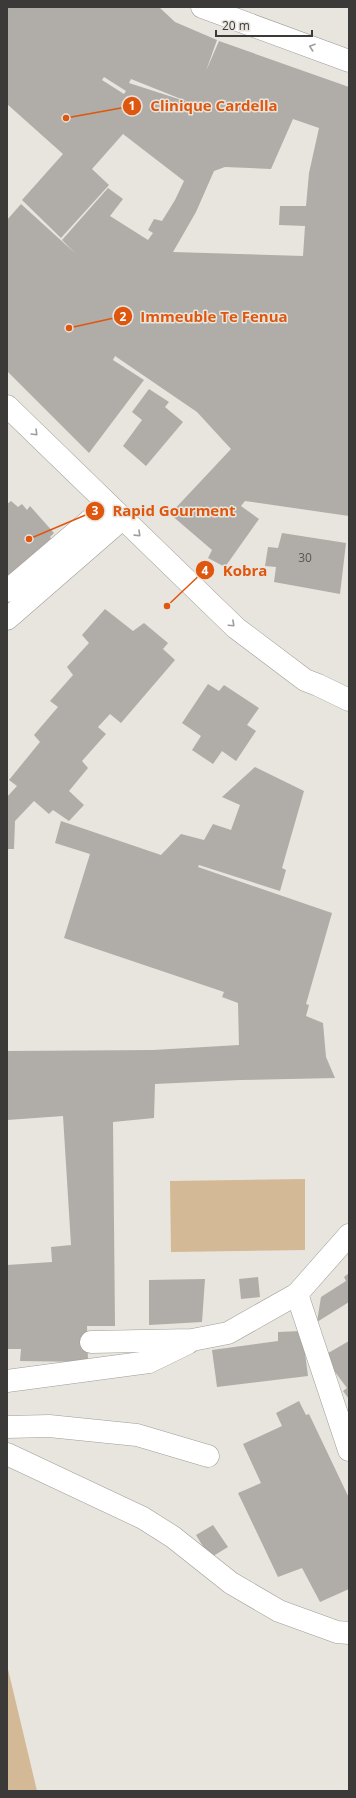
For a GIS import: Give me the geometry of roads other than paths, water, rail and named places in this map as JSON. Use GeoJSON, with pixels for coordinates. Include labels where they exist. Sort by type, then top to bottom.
{"type":"FeatureCollection","features":[{"type":"Feature","properties":{"kind":"street"},"geometry":{"type":"LineString","coordinates":[[202,7],[349,61]]}},
{"type":"Feature","properties":{"kind":"street"},"geometry":{"type":"LineString","coordinates":[[8,408],[236,628],[305,680],[349,700]]}},
{"type":"Feature","properties":{"kind":"street"},"geometry":{"type":"LineString","coordinates":[[7,591],[115,512]]}},
{"type":"Feature","properties":{"kind":"street"},"geometry":{"type":"LineString","coordinates":[[7,619],[115,512]]}},
{"type":"Feature","properties":{"kind":"street"},"geometry":{"type":"LineString","coordinates":[[91,1342],[192,1340],[228,1333],[297,1294],[349,1235]]}},
{"type":"Feature","properties":{"kind":"street"},"geometry":{"type":"LineString","coordinates":[[297,1294],[349,1450]]}},
{"type":"Feature","properties":{"kind":"street"},"geometry":{"type":"LineString","coordinates":[[7,1381],[149,1362],[192,1340]]}},
{"type":"Feature","properties":{"kind":"street"},"geometry":{"type":"LineString","coordinates":[[7,1427],[49,1426],[137,1435],[208,1456]]}},
{"type":"Feature","properties":{"kind":"street"},"geometry":{"type":"LineString","coordinates":[[7,1454],[143,1518],[173,1537],[200,1560],[231,1583],[279,1611],[337,1632],[349,1633]]}},
{"type":"Feature","properties":{"kind":"place","name":"Clinique Cardella"},"geometry":{"type":"Point","coordinates":[66,118]}},
{"type":"Feature","properties":{"kind":"place","name":"Immeuble Te Fenua"},"geometry":{"type":"Point","coordinates":[69,328]}},
{"type":"Feature","properties":{"kind":"place","name":"Rapid Gourment"},"geometry":{"type":"Point","coordinates":[29,539]}},
{"type":"Feature","properties":{"kind":"place","name":"Kobra"},"geometry":{"type":"Point","coordinates":[167,606]}}]}
